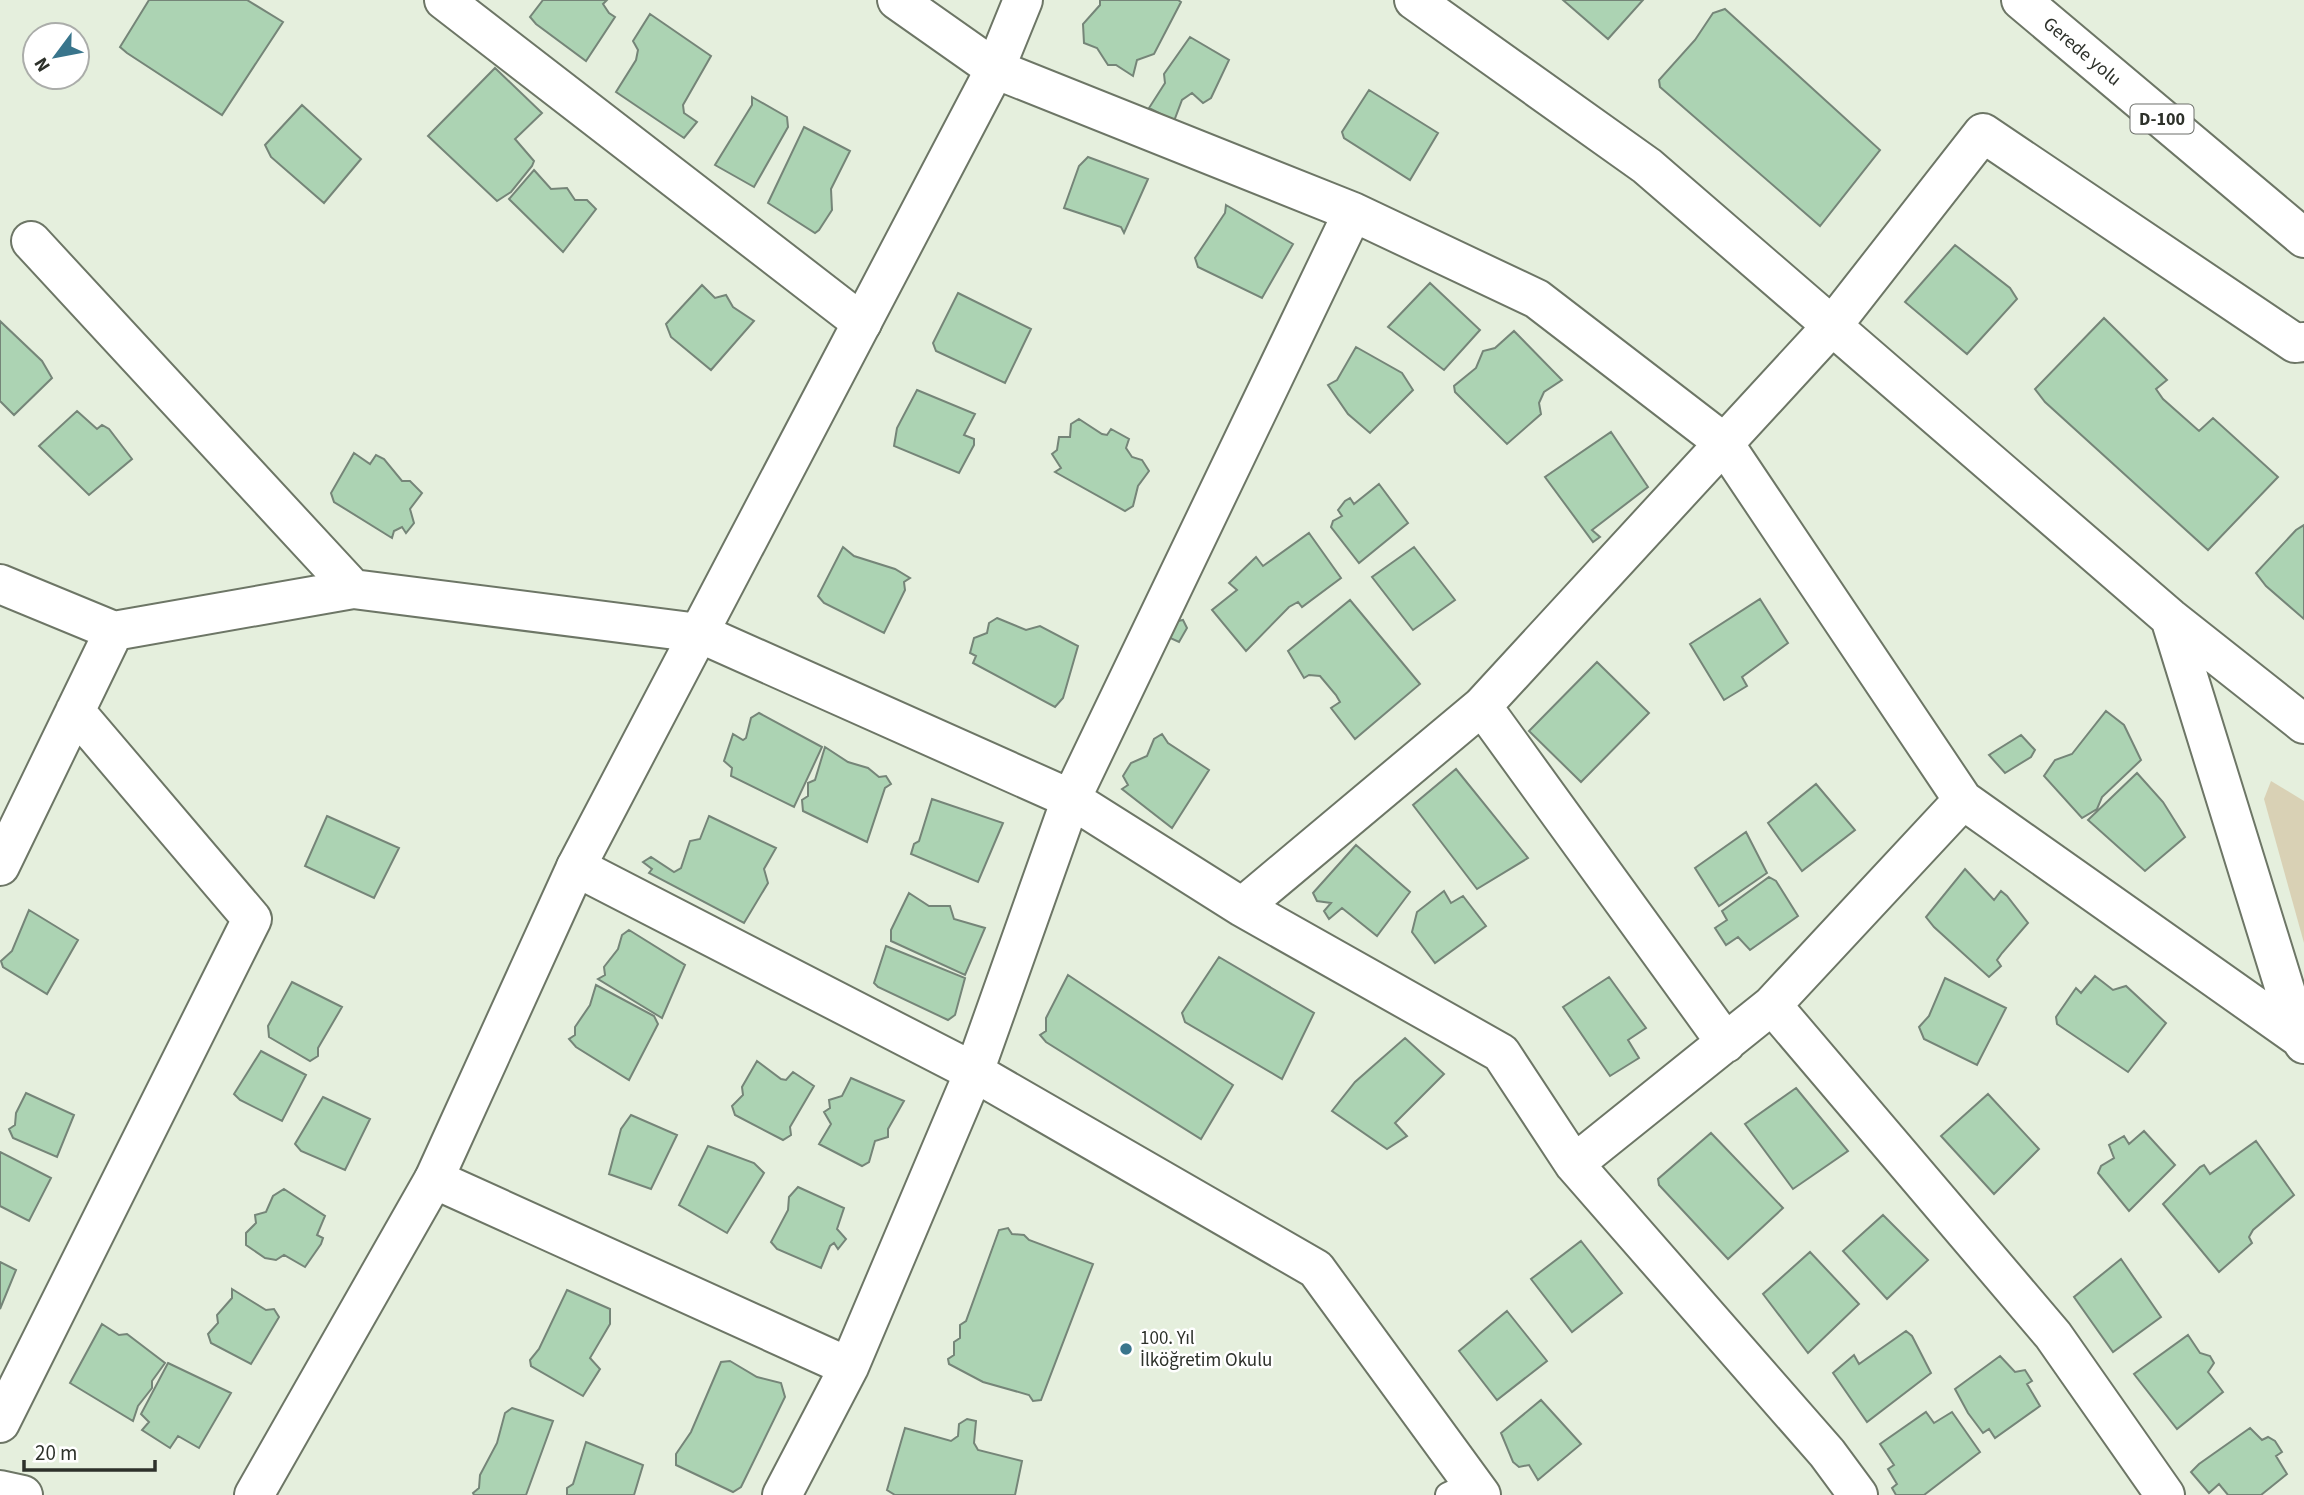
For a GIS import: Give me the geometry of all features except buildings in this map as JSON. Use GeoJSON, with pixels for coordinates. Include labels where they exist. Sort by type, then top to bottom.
{"type":"FeatureCollection","features":[{"type":"Feature","properties":{"kind":"street"},"geometry":{"type":"LineString","coordinates":[[444,0],[862,323]]}},
{"type":"Feature","properties":{"kind":"street"},"geometry":{"type":"LineString","coordinates":[[897,0],[995,69],[1353,212],[1537,299],[1723,442],[1963,800],[2302,1041]]}},
{"type":"Feature","properties":{"kind":"street"},"geometry":{"type":"LineString","coordinates":[[254,1495],[434,1179],[576,867],[995,69],[1024,0]]}},
{"type":"Feature","properties":{"kind":"street"},"geometry":{"type":"LineString","coordinates":[[1414,0],[1647,166],[2170,618],[2304,724]]}},
{"type":"Feature","properties":{"kind":"street","name":"Gerede yolu"},"geometry":{"type":"LineString","coordinates":[[2021,0],[2304,238]]}},
{"type":"Feature","properties":{"kind":"street"},"geometry":{"type":"LineString","coordinates":[[1242,907],[1482,706],[1832,326],[1983,133],[2295,343],[2304,342]]}},
{"type":"Feature","properties":{"kind":"street"},"geometry":{"type":"LineString","coordinates":[[782,1495],[849,1367],[974,1072],[1072,799],[1353,212]]}},
{"type":"Feature","properties":{"kind":"street"},"geometry":{"type":"LineString","coordinates":[[31,241],[353,589]]}},
{"type":"Feature","properties":{"kind":"street"},"geometry":{"type":"LineString","coordinates":[[0,584],[114,631],[353,589],[699,632],[1072,799],[1242,907],[1502,1053],[1574,1164],[1828,1453],[1858,1495]]}},
{"type":"Feature","properties":{"kind":"street"},"geometry":{"type":"LineString","coordinates":[[2170,618],[2302,1041]]}},
{"type":"Feature","properties":{"kind":"street"},"geometry":{"type":"LineString","coordinates":[[0,866],[114,631]]}},
{"type":"Feature","properties":{"kind":"street"},"geometry":{"type":"LineString","coordinates":[[1482,706],[1726,1042]]}},
{"type":"Feature","properties":{"kind":"street"},"geometry":{"type":"LineString","coordinates":[[0,1423],[252,919],[75,711]]}},
{"type":"Feature","properties":{"kind":"street"},"geometry":{"type":"LineString","coordinates":[[1574,1164],[1772,1006],[1963,800]]}},
{"type":"Feature","properties":{"kind":"street"},"geometry":{"type":"LineString","coordinates":[[576,867],[974,1072],[1316,1269],[1467,1491]]}},
{"type":"Feature","properties":{"kind":"street"},"geometry":{"type":"LineString","coordinates":[[1772,1006],[2053,1335],[2165,1495]]}},
{"type":"Feature","properties":{"kind":"street"},"geometry":{"type":"LineString","coordinates":[[434,1179],[849,1367]]}},
{"type":"Feature","properties":{"kind":"street"},"geometry":{"type":"LineString","coordinates":[[0,1490],[23,1495]]}},
{"type":"Feature","properties":{"kind":"shaded area"},"geometry":{"type":"Polygon","coordinates":[[[2271,781],[2304,801],[2304,943],[2264,799],[2271,781]]]}},
{"type":"Feature","properties":{"kind":"place","name":"100. Yıl İlköğretim Okulu"},"geometry":{"type":"Point","coordinates":[1126,1349]}}]}
